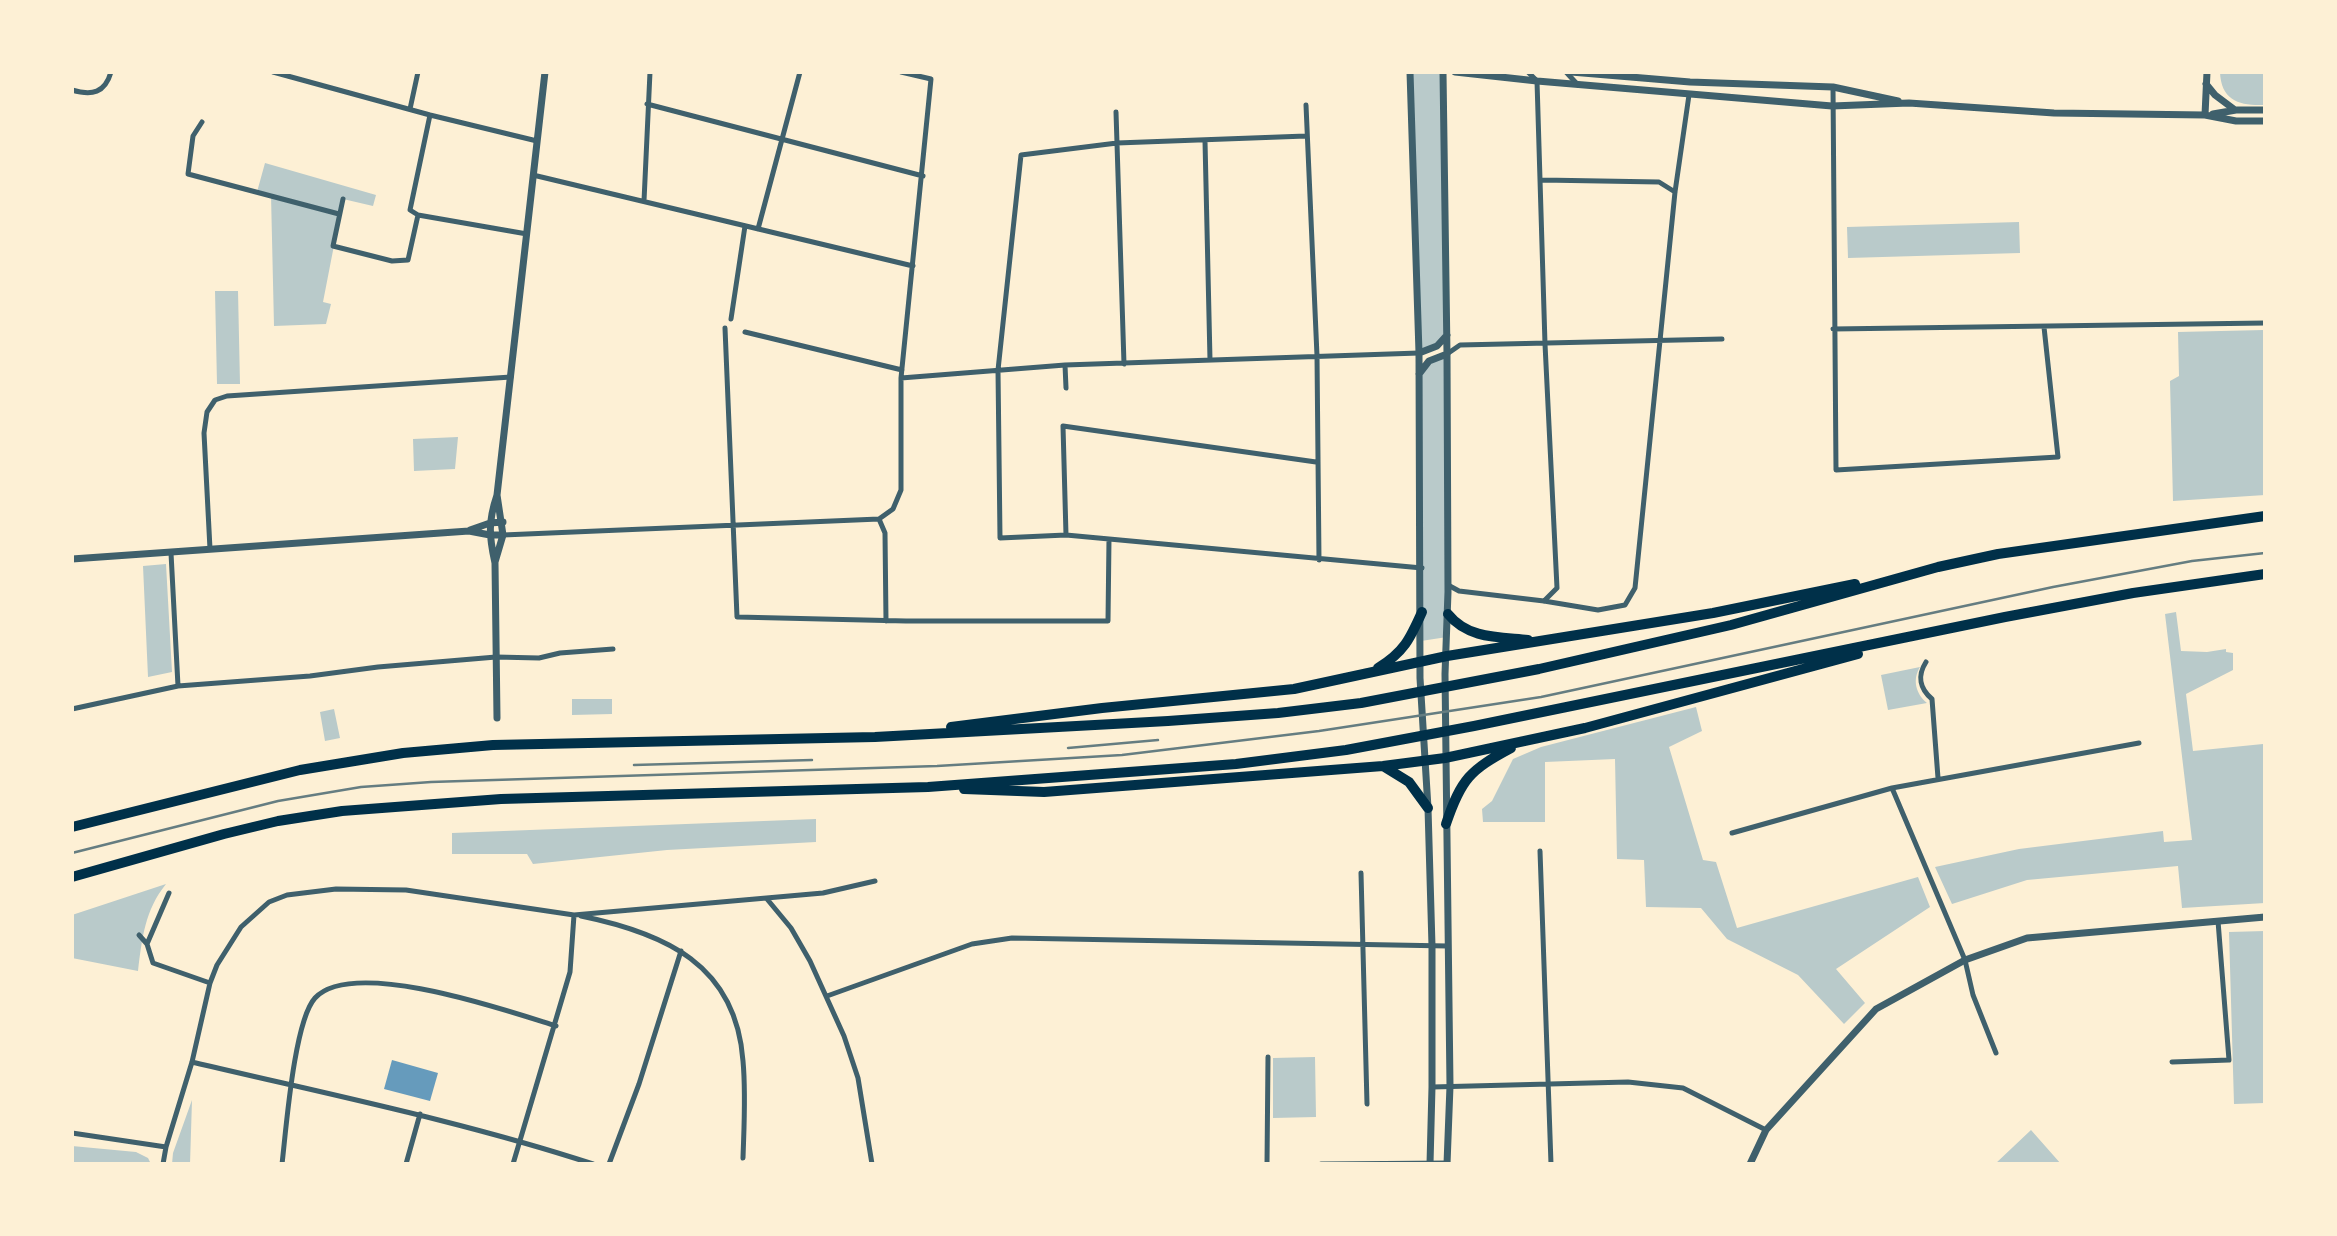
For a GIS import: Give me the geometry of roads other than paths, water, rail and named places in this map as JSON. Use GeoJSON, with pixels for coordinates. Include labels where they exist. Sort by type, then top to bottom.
{"type":"FeatureCollection","features":[{"type":"Feature","properties":{"kind":"highway"},"geometry":{"type":"LineString","coordinates":[[874,737],[1102,708],[1293,689],[1447,656],[1713,613],[2022,550],[2265,514]]}},
{"type":"Feature","properties":{"kind":"highway"},"geometry":{"type":"LineString","coordinates":[[72,827],[300,769],[403,753],[493,745],[874,737],[1168,721],[1278,713],[1361,703],[1539,670],[1731,625],[1938,567]]}},
{"type":"Feature","properties":{"kind":"highway"},"geometry":{"type":"LineString","coordinates":[[72,877],[223,834],[278,821],[342,811],[501,799],[928,787],[1236,764],[1334,751],[1487,723],[2133,593],[2263,575]]}},
{"type":"Feature","properties":{"kind":"highway"},"geometry":{"type":"LineString","coordinates":[[1370,673],[1400,653],[1409,641],[1422,612]]}},
{"type":"Feature","properties":{"kind":"highway"},"geometry":{"type":"LineString","coordinates":[[1448,614],[1455,624],[1479,635],[1543,641]]}},
{"type":"Feature","properties":{"kind":"highway"},"geometry":{"type":"LineString","coordinates":[[928,787],[1014,793],[1044,792],[1383,766],[1446,758],[1585,728],[1950,630]]}},
{"type":"Feature","properties":{"kind":"highway"},"geometry":{"type":"LineString","coordinates":[[1446,824],[1454,800],[1469,774],[1484,762],[1522,743]]}},
{"type":"Feature","properties":{"kind":"highway"},"geometry":{"type":"LineString","coordinates":[[1383,766],[1409,782],[1428,808]]}},
{"type":"Feature","properties":{"kind":"street"},"geometry":{"type":"LineString","coordinates":[[72,90],[99,92],[105,87],[111,72]]}},
{"type":"Feature","properties":{"kind":"street"},"geometry":{"type":"LineString","coordinates":[[272,72],[537,141]]}},
{"type":"Feature","properties":{"kind":"street"},"geometry":{"type":"LineString","coordinates":[[410,109],[418,72]]}},
{"type":"Feature","properties":{"kind":"street"},"geometry":{"type":"LineString","coordinates":[[497,718],[495,563],[490,523],[498,495],[545,72]]}},
{"type":"Feature","properties":{"kind":"street"},"geometry":{"type":"LineString","coordinates":[[644,201],[650,72]]}},
{"type":"Feature","properties":{"kind":"street"},"geometry":{"type":"LineString","coordinates":[[758,229],[800,72]]}},
{"type":"Feature","properties":{"kind":"street"},"geometry":{"type":"LineString","coordinates":[[469,531],[490,536],[879,519],[893,509],[901,490],[901,378],[931,79],[901,72]]}},
{"type":"Feature","properties":{"kind":"street"},"geometry":{"type":"LineString","coordinates":[[1410,72],[1419,353],[1422,568],[1420,678],[1428,808],[1432,946],[1430,1164]]}},
{"type":"Feature","properties":{"kind":"street"},"geometry":{"type":"LineString","coordinates":[[1321,1164],[1448,1164],[1450,1086],[1445,674],[1448,614],[1447,335],[1443,72]]}},
{"type":"Feature","properties":{"kind":"street"},"geometry":{"type":"LineString","coordinates":[[1455,72],[1537,82],[1832,106],[1909,103],[2054,113],[2205,116],[2236,121],[2265,121]]}},
{"type":"Feature","properties":{"kind":"street"},"geometry":{"type":"LineString","coordinates":[[1528,72],[1537,82],[1545,344],[1557,588],[1564,605]]}},
{"type":"Feature","properties":{"kind":"street"},"geometry":{"type":"LineString","coordinates":[[1566,72],[1578,85]]}},
{"type":"Feature","properties":{"kind":"street"},"geometry":{"type":"LineString","coordinates":[[1571,72],[1704,82],[1833,87],[1909,103]]}},
{"type":"Feature","properties":{"kind":"street"},"geometry":{"type":"LineString","coordinates":[[2205,116],[2207,72]]}},
{"type":"Feature","properties":{"kind":"street"},"geometry":{"type":"LineString","coordinates":[[1448,585],[1459,592],[1598,610],[1625,605],[1635,588],[1675,192],[1689,95],[1704,82]]}},
{"type":"Feature","properties":{"kind":"street"},"geometry":{"type":"LineString","coordinates":[[2206,84],[2214,95],[2236,110]]}},
{"type":"Feature","properties":{"kind":"street"},"geometry":{"type":"LineString","coordinates":[[1833,87],[1836,470],[2058,457],[2044,327]]}},
{"type":"Feature","properties":{"kind":"street"},"geometry":{"type":"LineString","coordinates":[[647,104],[923,176]]}},
{"type":"Feature","properties":{"kind":"street"},"geometry":{"type":"LineString","coordinates":[[1306,105],[1317,356],[1319,559]]}},
{"type":"Feature","properties":{"kind":"street"},"geometry":{"type":"LineString","coordinates":[[2205,116],[2236,110],[2265,110]]}},
{"type":"Feature","properties":{"kind":"street"},"geometry":{"type":"LineString","coordinates":[[1116,112],[1124,364]]}},
{"type":"Feature","properties":{"kind":"street"},"geometry":{"type":"LineString","coordinates":[[430,115],[410,210],[418,215],[527,234]]}},
{"type":"Feature","properties":{"kind":"street"},"geometry":{"type":"LineString","coordinates":[[202,122],[193,136],[188,174],[340,214]]}},
{"type":"Feature","properties":{"kind":"street"},"geometry":{"type":"LineString","coordinates":[[1306,136],[1117,143],[1021,155],[998,370],[1000,538],[1066,535],[1422,568]]}},
{"type":"Feature","properties":{"kind":"street"},"geometry":{"type":"LineString","coordinates":[[1205,141],[1210,360]]}},
{"type":"Feature","properties":{"kind":"street"},"geometry":{"type":"LineString","coordinates":[[533,175],[914,266]]}},
{"type":"Feature","properties":{"kind":"street"},"geometry":{"type":"LineString","coordinates":[[1542,180],[1659,182],[1675,192]]}},
{"type":"Feature","properties":{"kind":"street"},"geometry":{"type":"LineString","coordinates":[[343,199],[333,246],[392,261],[408,260],[418,215]]}},
{"type":"Feature","properties":{"kind":"street"},"geometry":{"type":"LineString","coordinates":[[731,319],[745,226]]}},
{"type":"Feature","properties":{"kind":"street"},"geometry":{"type":"LineString","coordinates":[[1833,328],[2265,323]]}},
{"type":"Feature","properties":{"kind":"street"},"geometry":{"type":"LineString","coordinates":[[725,328],[737,617],[886,621],[1108,621],[1109,539]]}},
{"type":"Feature","properties":{"kind":"street"},"geometry":{"type":"LineString","coordinates":[[744,332],[902,370]]}},
{"type":"Feature","properties":{"kind":"street"},"geometry":{"type":"LineString","coordinates":[[901,378],[1065,365],[1419,353],[1437,346],[1447,335]]}},
{"type":"Feature","properties":{"kind":"street"},"geometry":{"type":"LineString","coordinates":[[1447,335],[1460,345]]}},
{"type":"Feature","properties":{"kind":"street"},"geometry":{"type":"LineString","coordinates":[[1419,374],[1429,361],[1460,345],[1722,339]]}},
{"type":"Feature","properties":{"kind":"street"},"geometry":{"type":"LineString","coordinates":[[1065,365],[1066,388]]}},
{"type":"Feature","properties":{"kind":"street"},"geometry":{"type":"LineString","coordinates":[[210,549],[204,433],[207,412],[215,400],[227,396],[511,377]]}},
{"type":"Feature","properties":{"kind":"street"},"geometry":{"type":"LineString","coordinates":[[1066,535],[1063,426],[1317,462]]}},
{"type":"Feature","properties":{"kind":"street"},"geometry":{"type":"LineString","coordinates":[[495,563],[503,535],[498,495]]}},
{"type":"Feature","properties":{"kind":"street"},"geometry":{"type":"LineString","coordinates":[[879,519],[885,533],[886,621]]}},
{"type":"Feature","properties":{"kind":"street"},"geometry":{"type":"LineString","coordinates":[[72,559],[469,531],[490,523],[503,522]]}},
{"type":"Feature","properties":{"kind":"street"},"geometry":{"type":"LineString","coordinates":[[171,553],[178,686]]}},
{"type":"Feature","properties":{"kind":"street"},"geometry":{"type":"LineString","coordinates":[[1544,601],[1557,588]]}},
{"type":"Feature","properties":{"kind":"street"},"geometry":{"type":"LineString","coordinates":[[1448,600],[1459,592]]}},
{"type":"Feature","properties":{"kind":"street"},"geometry":{"type":"LineString","coordinates":[[72,709],[178,686],[496,657],[539,659],[560,653],[613,649]]}},
{"type":"Feature","properties":{"kind":"street"},"geometry":{"type":"LineString","coordinates":[[1926,662],[1921,684],[1924,692],[1933,699],[1938,778]]}},
{"type":"Feature","properties":{"kind":"street"},"geometry":{"type":"LineString","coordinates":[[1732,833],[1892,788],[2139,743]]}},
{"type":"Feature","properties":{"kind":"street"},"geometry":{"type":"LineString","coordinates":[[1892,788],[1965,960],[1973,995],[1996,1053]]}},
{"type":"Feature","properties":{"kind":"street"},"geometry":{"type":"LineString","coordinates":[[1541,851],[1551,1164]]}},
{"type":"Feature","properties":{"kind":"street"},"geometry":{"type":"LineString","coordinates":[[1361,873],[1367,1104]]}},
{"type":"Feature","properties":{"kind":"street"},"geometry":{"type":"LineString","coordinates":[[574,915],[823,893],[875,881]]}},
{"type":"Feature","properties":{"kind":"street"},"geometry":{"type":"LineString","coordinates":[[163,1164],[192,1062],[210,983],[226,948],[240,927],[269,902],[287,895],[336,889],[406,890],[574,915],[637,930],[666,941],[693,958],[712,978],[727,1001],[737,1029],[743,1058],[743,1158]]}},
{"type":"Feature","properties":{"kind":"street"},"geometry":{"type":"LineString","coordinates":[[147,944],[169,893]]}},
{"type":"Feature","properties":{"kind":"street"},"geometry":{"type":"LineString","coordinates":[[767,899],[791,928],[827,996],[858,1078],[872,1164]]}},
{"type":"Feature","properties":{"kind":"street"},"geometry":{"type":"LineString","coordinates":[[513,1164],[570,972],[574,915]]}},
{"type":"Feature","properties":{"kind":"street"},"geometry":{"type":"LineString","coordinates":[[1750,1164],[1766,1130],[1876,1009],[1965,960],[2027,938],[2265,918]]}},
{"type":"Feature","properties":{"kind":"street"},"geometry":{"type":"LineString","coordinates":[[2172,1062],[2229,1060],[2218,921]]}},
{"type":"Feature","properties":{"kind":"street"},"geometry":{"type":"LineString","coordinates":[[139,935],[147,944],[153,963],[210,983]]}},
{"type":"Feature","properties":{"kind":"street"},"geometry":{"type":"LineString","coordinates":[[827,996],[972,944],[1012,938],[1448,946]]}},
{"type":"Feature","properties":{"kind":"street"},"geometry":{"type":"LineString","coordinates":[[609,1164],[639,1084],[681,951]]}},
{"type":"Feature","properties":{"kind":"street"},"geometry":{"type":"LineString","coordinates":[[282,1164],[291,1085],[306,1015],[314,999],[328,989],[359,983],[401,984],[470,999],[556,1026]]}},
{"type":"Feature","properties":{"kind":"street"},"geometry":{"type":"LineString","coordinates":[[1268,1057],[1268,1164]]}},
{"type":"Feature","properties":{"kind":"street"},"geometry":{"type":"LineString","coordinates":[[192,1062],[420,1114],[519,1140],[593,1164]]}},
{"type":"Feature","properties":{"kind":"street"},"geometry":{"type":"LineString","coordinates":[[1432,1087],[1628,1082],[1683,1088],[1766,1130]]}},
{"type":"Feature","properties":{"kind":"street"},"geometry":{"type":"LineString","coordinates":[[405,1164],[420,1114]]}},
{"type":"Feature","properties":{"kind":"street"},"geometry":{"type":"LineString","coordinates":[[72,1133],[166,1147]]}},
{"type":"Feature","properties":{"kind":"water"},"geometry":{"type":"Polygon","coordinates":[[[392,1060],[438,1073],[430,1101],[384,1089],[392,1060]]]}},
{"type":"Feature","properties":{"kind":"railway"},"geometry":{"type":"LineString","coordinates":[[72,853],[278,801],[361,787],[431,782],[937,766],[1122,755],[1319,731],[1541,697],[2053,587],[2192,561],[2265,553]]}},
{"type":"Feature","properties":{"kind":"railway"},"geometry":{"type":"LineString","coordinates":[[1068,748],[1158,740]]}},
{"type":"Feature","properties":{"kind":"railway"},"geometry":{"type":"LineString","coordinates":[[634,765],[812,760]]}}]}
